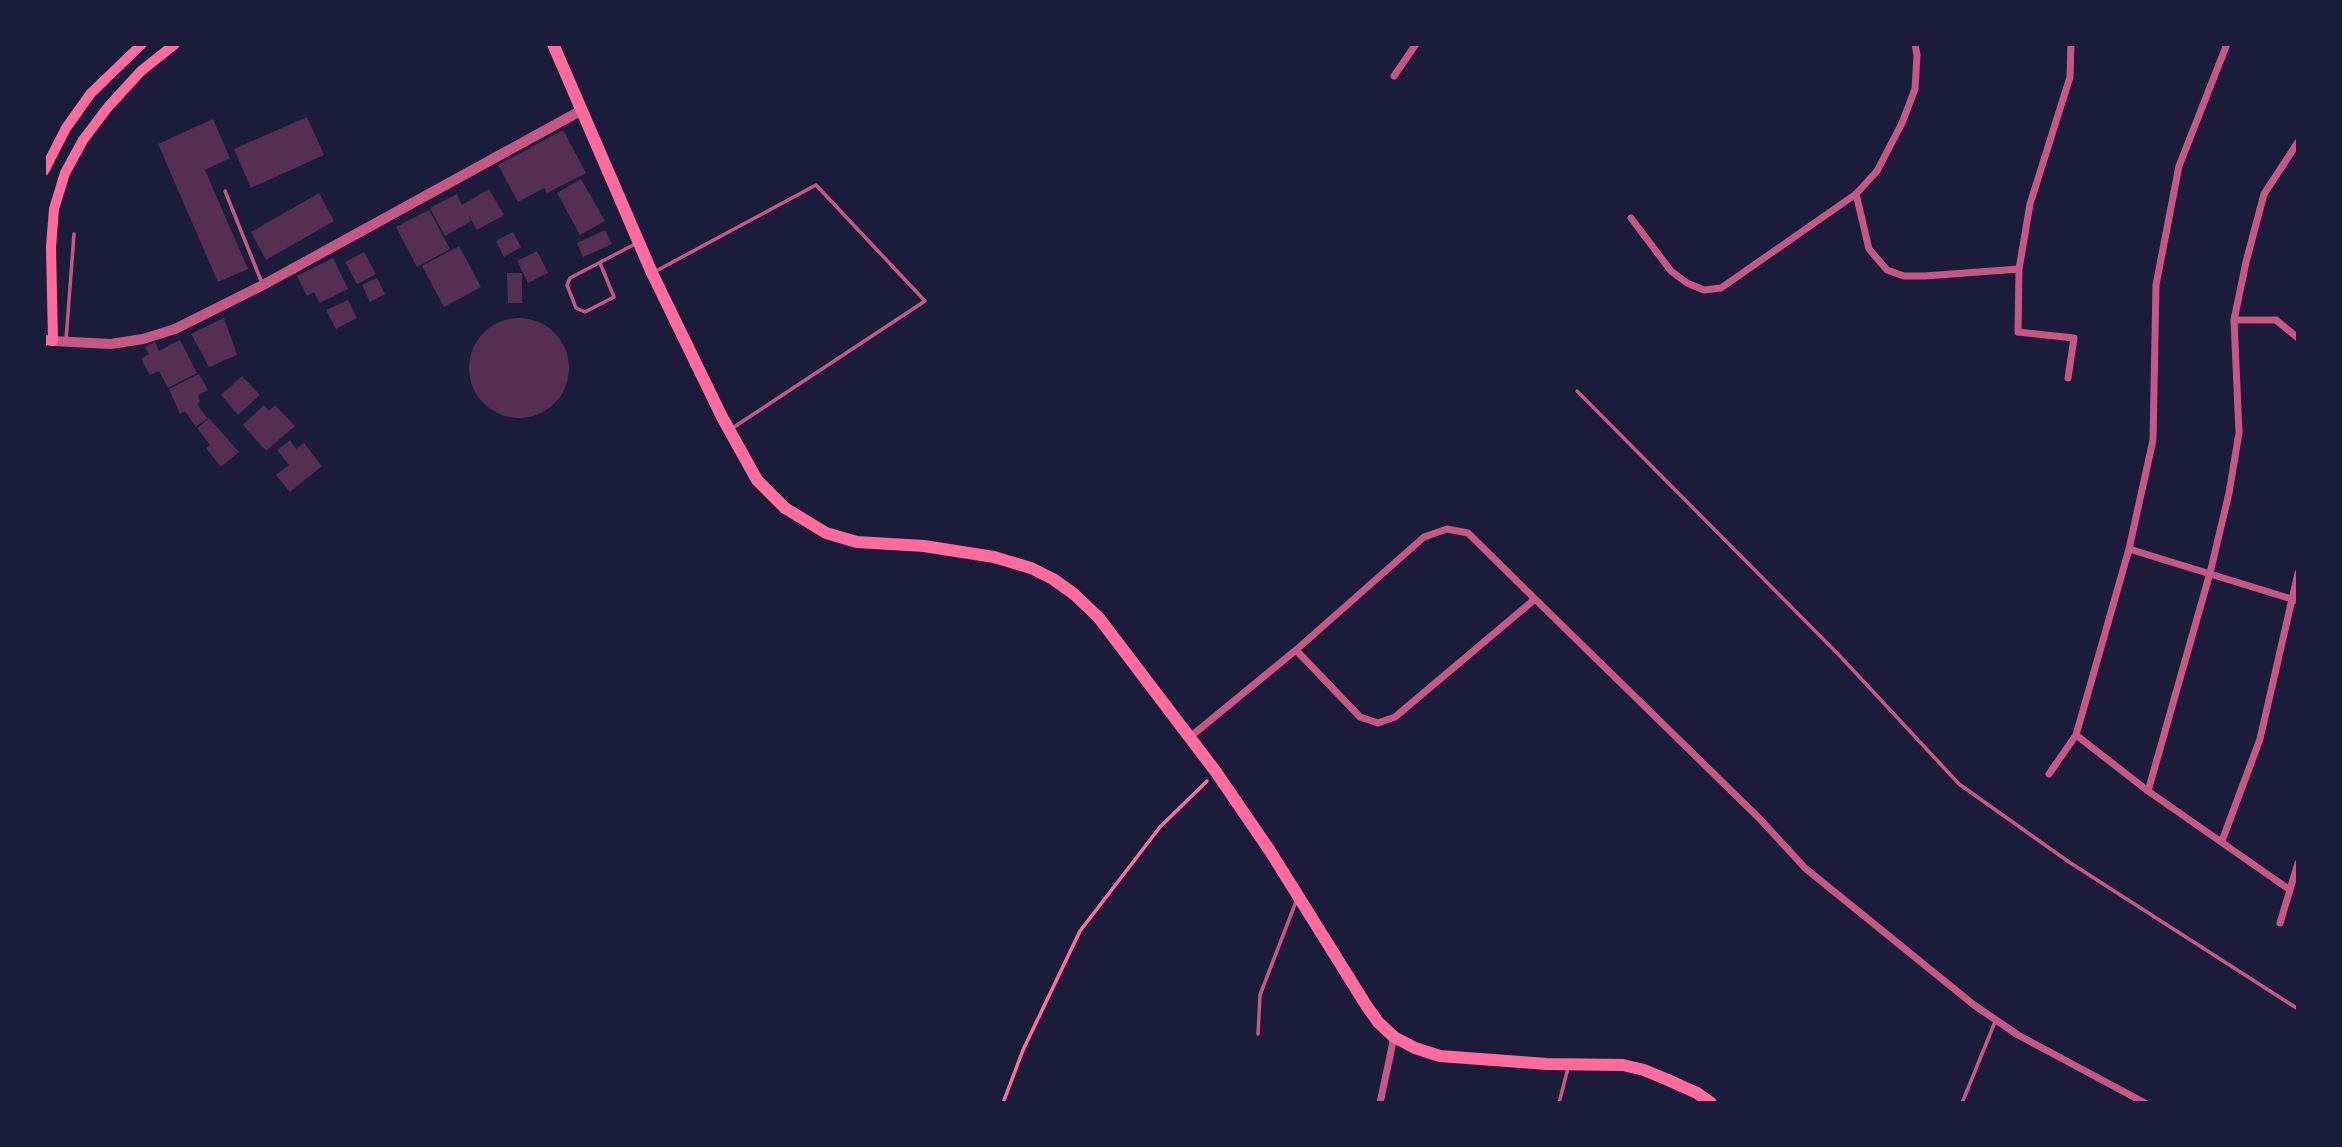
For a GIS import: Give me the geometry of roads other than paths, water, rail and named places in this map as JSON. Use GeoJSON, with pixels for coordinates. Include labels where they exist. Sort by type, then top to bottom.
{"type":"FeatureCollection","features":[{"type":"Feature","properties":{"kind":"main road"},"geometry":{"type":"LineString","coordinates":[[44,171],[66,128],[91,93],[142,44]]}},
{"type":"Feature","properties":{"kind":"main road"},"geometry":{"type":"LineString","coordinates":[[48,341],[54,209],[65,173],[83,140],[108,107],[141,72],[175,44]]}},
{"type":"Feature","properties":{"kind":"main road"},"geometry":{"type":"LineString","coordinates":[[553,44],[652,273],[729,430],[757,480],[785,508],[826,533],[857,542],[924,547],[994,557],[1031,568],[1074,594],[1099,618],[1216,772],[1366,1005],[1378,1022],[1394,1037],[1415,1048],[1440,1056],[1569,1065],[1602,1063],[1644,1070],[1697,1093],[1712,1103]]}},
{"type":"Feature","properties":{"kind":"street"},"geometry":{"type":"LineString","coordinates":[[1394,76],[1416,44]]}},
{"type":"Feature","properties":{"kind":"street"},"geometry":{"type":"LineString","coordinates":[[1631,218],[1671,271],[1687,284],[1704,290],[1721,288],[1856,194],[1877,171],[1902,123],[1915,89],[1915,44]]}},
{"type":"Feature","properties":{"kind":"street"},"geometry":{"type":"LineString","coordinates":[[2068,378],[2074,338],[2018,332],[2018,269],[2030,204],[2070,78],[2071,44]]}},
{"type":"Feature","properties":{"kind":"street"},"geometry":{"type":"LineString","coordinates":[[2049,774],[2076,735],[2130,549],[2152,440],[2156,285],[2179,166],[2227,44]]}},
{"type":"Feature","properties":{"kind":"street"},"geometry":{"type":"LineString","coordinates":[[48,341],[111,344],[143,339],[175,329],[263,285],[582,110]]}},
{"type":"Feature","properties":{"kind":"street"},"geometry":{"type":"LineString","coordinates":[[2148,791],[2210,572],[2229,493],[2239,433],[2234,320],[2246,262],[2264,194],[2298,142]]}},
{"type":"Feature","properties":{"kind":"street"},"geometry":{"type":"LineString","coordinates":[[1856,194],[1869,249],[1887,270],[1904,276],[1924,276],[2018,269]]}},
{"type":"Feature","properties":{"kind":"street"},"geometry":{"type":"LineString","coordinates":[[2234,320],[2276,320],[2298,338]]}},
{"type":"Feature","properties":{"kind":"street"},"geometry":{"type":"LineString","coordinates":[[1189,737],[1296,650],[1424,537],[1447,529],[1468,533],[1750,808],[1805,868],[1974,1005],[2018,1035],[2145,1103]]}},
{"type":"Feature","properties":{"kind":"street"},"geometry":{"type":"LineString","coordinates":[[2130,549],[2295,600]]}},
{"type":"Feature","properties":{"kind":"street"},"geometry":{"type":"LineString","coordinates":[[2222,841],[2260,739],[2295,600],[2298,573]]}},
{"type":"Feature","properties":{"kind":"street"},"geometry":{"type":"LineString","coordinates":[[1296,650],[1360,717],[1378,723],[1395,717],[1535,598]]}},
{"type":"Feature","properties":{"kind":"street"},"geometry":{"type":"LineString","coordinates":[[2076,735],[2148,791],[2290,890]]}},
{"type":"Feature","properties":{"kind":"street"},"geometry":{"type":"LineString","coordinates":[[2280,923],[2298,863]]}},
{"type":"Feature","properties":{"kind":"street"},"geometry":{"type":"LineString","coordinates":[[1380,1103],[1394,1037]]}},
{"type":"Feature","properties":{"kind":"lane"},"geometry":{"type":"LineString","coordinates":[[652,273],[816,185],[925,301],[729,430]]}},
{"type":"Feature","properties":{"kind":"lane"},"geometry":{"type":"LineString","coordinates":[[225,191],[263,285]]}},
{"type":"Feature","properties":{"kind":"lane"},"geometry":{"type":"LineString","coordinates":[[66,342],[74,234]]}},
{"type":"Feature","properties":{"kind":"lane"},"geometry":{"type":"LineString","coordinates":[[600,263],[614,297],[585,312],[576,309],[567,285],[570,278],[639,242]]}},
{"type":"Feature","properties":{"kind":"lane"},"geometry":{"type":"LineString","coordinates":[[1577,391],[1839,655],[1959,784],[2069,862],[2298,1009]]}},
{"type":"Feature","properties":{"kind":"lane"},"geometry":{"type":"LineString","coordinates":[[1258,1034],[1260,995],[1298,896]]}},
{"type":"Feature","properties":{"kind":"lane"},"geometry":{"type":"LineString","coordinates":[[1962,1103],[1996,1020]]}},
{"type":"Feature","properties":{"kind":"lane"},"geometry":{"type":"LineString","coordinates":[[1559,1103],[1569,1065]]}}]}
